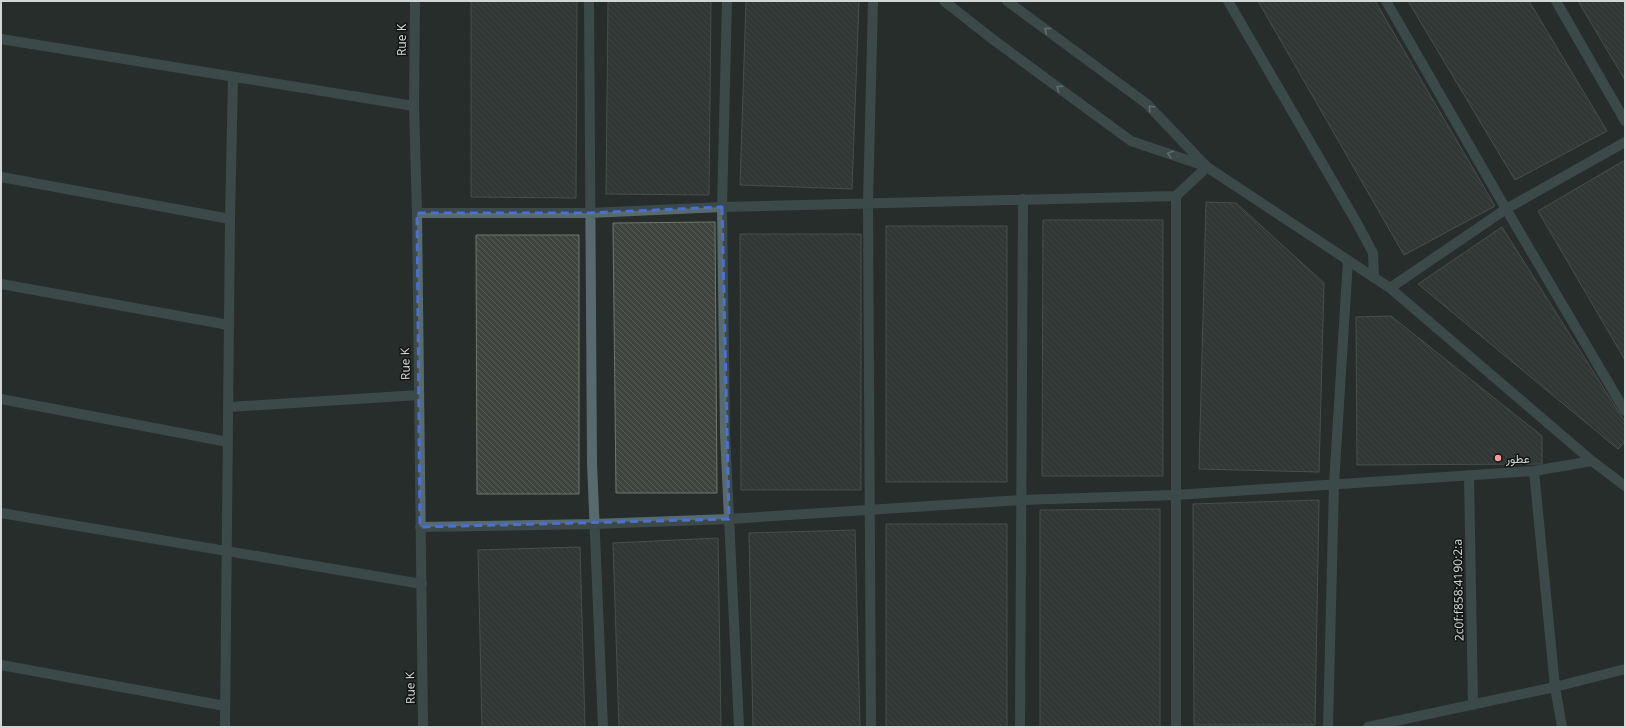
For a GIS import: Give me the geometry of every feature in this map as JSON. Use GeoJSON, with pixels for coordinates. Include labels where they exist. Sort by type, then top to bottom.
{"type":"FeatureCollection","features":[{"type":"Feature","properties":{"kind":"street","name":"Rue K"},"geometry":{"type":"LineString","coordinates":[[415,1],[414,106],[417,213],[423,727]]}},
{"type":"Feature","properties":{"kind":"street"},"geometry":{"type":"LineString","coordinates":[[589,1],[592,463],[603,727]]}},
{"type":"Feature","properties":{"kind":"street"},"geometry":{"type":"LineString","coordinates":[[727,1],[722,207],[725,434],[739,727]]}},
{"type":"Feature","properties":{"kind":"street"},"geometry":{"type":"LineString","coordinates":[[872,727],[868,203],[873,1]]}},
{"type":"Feature","properties":{"kind":"street"},"geometry":{"type":"LineString","coordinates":[[944,1],[995,41],[1131,141],[1207,167]]}},
{"type":"Feature","properties":{"kind":"street"},"geometry":{"type":"LineString","coordinates":[[1008,1],[1147,104],[1207,167],[1390,288],[1592,461],[1625,486]]}},
{"type":"Feature","properties":{"kind":"street"},"geometry":{"type":"LineString","coordinates":[[1228,1],[1373,253],[1374,278]]}},
{"type":"Feature","properties":{"kind":"street"},"geometry":{"type":"LineString","coordinates":[[1386,1],[1625,411]]}},
{"type":"Feature","properties":{"kind":"street"},"geometry":{"type":"LineString","coordinates":[[1556,1],[1625,121]]}},
{"type":"Feature","properties":{"kind":"street"},"geometry":{"type":"LineString","coordinates":[[1,39],[414,106]]}},
{"type":"Feature","properties":{"kind":"street"},"geometry":{"type":"LineString","coordinates":[[225,727],[230,219],[233,77]]}},
{"type":"Feature","properties":{"kind":"street"},"geometry":{"type":"LineString","coordinates":[[1390,288],[1506,209],[1625,142]]}},
{"type":"Feature","properties":{"kind":"street"},"geometry":{"type":"LineString","coordinates":[[417,213],[590,213],[722,207],[1176,196],[1207,167]]}},
{"type":"Feature","properties":{"kind":"street"},"geometry":{"type":"LineString","coordinates":[[1,177],[230,219]]}},
{"type":"Feature","properties":{"kind":"street"},"geometry":{"type":"LineString","coordinates":[[1176,196],[1176,727]]}},
{"type":"Feature","properties":{"kind":"street"},"geometry":{"type":"LineString","coordinates":[[1020,727],[1023,199]]}},
{"type":"Feature","properties":{"kind":"street"},"geometry":{"type":"LineString","coordinates":[[1328,727],[1334,484],[1348,260]]}},
{"type":"Feature","properties":{"kind":"street"},"geometry":{"type":"LineString","coordinates":[[1,284],[229,325]]}},
{"type":"Feature","properties":{"kind":"street"},"geometry":{"type":"LineString","coordinates":[[229,407],[419,395]]}},
{"type":"Feature","properties":{"kind":"street"},"geometry":{"type":"LineString","coordinates":[[1,399],[228,442]]}},
{"type":"Feature","properties":{"kind":"street"},"geometry":{"type":"LineString","coordinates":[[420,527],[728,520],[870,509],[1021,500],[1176,496],[1534,471],[1592,461]]}},
{"type":"Feature","properties":{"kind":"street"},"geometry":{"type":"LineString","coordinates":[[1534,471],[1555,687],[1562,727]]}},
{"type":"Feature","properties":{"kind":"street","name":"2c0f:f858:4190:2:a"},"geometry":{"type":"LineString","coordinates":[[1470,475],[1473,705]]}},
{"type":"Feature","properties":{"kind":"street"},"geometry":{"type":"LineString","coordinates":[[1,513],[422,584]]}},
{"type":"Feature","properties":{"kind":"street"},"geometry":{"type":"LineString","coordinates":[[1,665],[226,706]]}},
{"type":"Feature","properties":{"kind":"street"},"geometry":{"type":"LineString","coordinates":[[1368,727],[1555,687],[1625,669]]}},
{"type":"Feature","properties":{"kind":"highlighted area"},"geometry":{"type":"Polygon","coordinates":[[[722,207],[729,519],[420,527],[417,213],[590,213],[722,207]]]}},
{"type":"Feature","properties":{"kind":"building"},"geometry":{"type":"Polygon","coordinates":[[[471,1],[577,1],[576,198],[471,197],[471,1]]]}},
{"type":"Feature","properties":{"kind":"building"},"geometry":{"type":"Polygon","coordinates":[[[608,1],[711,1],[709,195],[606,194],[608,1]]]}},
{"type":"Feature","properties":{"kind":"building"},"geometry":{"type":"Polygon","coordinates":[[[746,1],[859,1],[852,189],[740,185],[746,1]]]}},
{"type":"Feature","properties":{"kind":"building"},"geometry":{"type":"Polygon","coordinates":[[[1258,1],[1375,1],[1495,206],[1404,255],[1258,1]]]}},
{"type":"Feature","properties":{"kind":"building"},"geometry":{"type":"Polygon","coordinates":[[[1408,1],[1529,1],[1607,131],[1515,180],[1408,1]]]}},
{"type":"Feature","properties":{"kind":"building"},"geometry":{"type":"Polygon","coordinates":[[[1578,1],[1625,1],[1625,80],[1578,1]]]}},
{"type":"Feature","properties":{"kind":"building"},"geometry":{"type":"Polygon","coordinates":[[[1625,160],[1625,360],[1538,211],[1625,160]]]}},
{"type":"Feature","properties":{"kind":"building"},"geometry":{"type":"Polygon","coordinates":[[[1206,202],[1236,203],[1324,283],[1319,472],[1199,469],[1206,202]]]}},
{"type":"Feature","properties":{"kind":"building"},"geometry":{"type":"Polygon","coordinates":[[[1043,220],[1163,220],[1163,476],[1042,476],[1043,220]]]}},
{"type":"Feature","properties":{"kind":"building"},"geometry":{"type":"Polygon","coordinates":[[[715,222],[717,493],[616,493],[613,223],[715,222]]]}},
{"type":"Feature","properties":{"kind":"building"},"geometry":{"type":"Polygon","coordinates":[[[886,226],[1007,226],[1007,482],[886,482],[886,226]]]}},
{"type":"Feature","properties":{"kind":"building"},"geometry":{"type":"Polygon","coordinates":[[[1502,227],[1625,422],[1625,442],[1618,449],[1418,284],[1502,227]]]}},
{"type":"Feature","properties":{"kind":"building"},"geometry":{"type":"Polygon","coordinates":[[[740,234],[861,234],[861,490],[741,490],[740,234]]]}},
{"type":"Feature","properties":{"kind":"building"},"geometry":{"type":"Polygon","coordinates":[[[476,235],[579,235],[579,494],[477,494],[476,235]]]}},
{"type":"Feature","properties":{"kind":"building"},"geometry":{"type":"Polygon","coordinates":[[[1391,316],[1542,436],[1542,464],[1357,465],[1356,317],[1391,316]]]}},
{"type":"Feature","properties":{"kind":"building"},"geometry":{"type":"Polygon","coordinates":[[[1319,500],[1315,725],[1194,725],[1193,504],[1319,500]]]}},
{"type":"Feature","properties":{"kind":"building"},"geometry":{"type":"Polygon","coordinates":[[[1160,509],[1160,727],[1040,727],[1040,510],[1160,509]]]}},
{"type":"Feature","properties":{"kind":"building"},"geometry":{"type":"Polygon","coordinates":[[[886,524],[1007,524],[1007,727],[886,727],[886,524]]]}},
{"type":"Feature","properties":{"kind":"building"},"geometry":{"type":"Polygon","coordinates":[[[855,530],[860,727],[753,727],[749,533],[855,530]]]}},
{"type":"Feature","properties":{"kind":"building"},"geometry":{"type":"Polygon","coordinates":[[[718,538],[721,727],[619,727],[613,543],[718,538]]]}},
{"type":"Feature","properties":{"kind":"building"},"geometry":{"type":"Polygon","coordinates":[[[580,547],[585,727],[482,727],[478,550],[580,547]]]}},
{"type":"Feature","properties":{"kind":"place","name":"عطور"},"geometry":{"type":"Point","coordinates":[1498,458]}}]}
